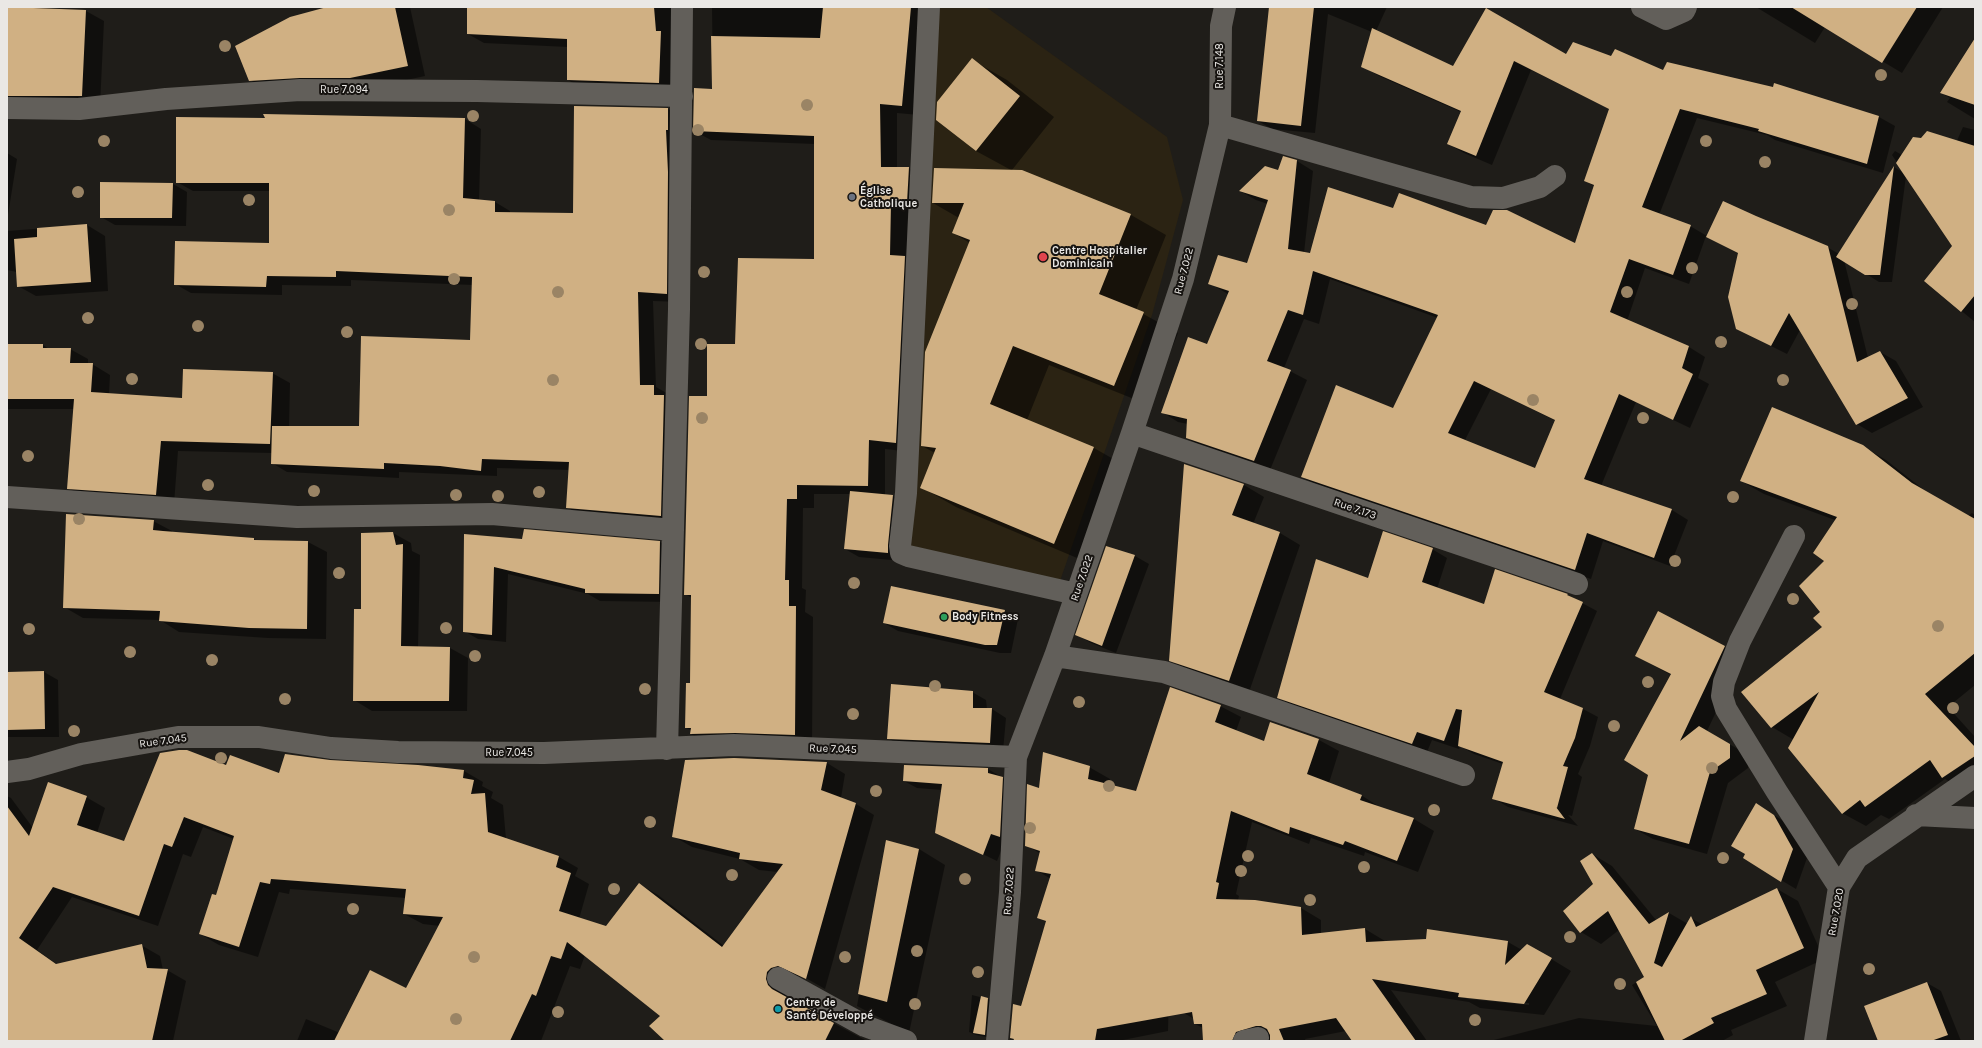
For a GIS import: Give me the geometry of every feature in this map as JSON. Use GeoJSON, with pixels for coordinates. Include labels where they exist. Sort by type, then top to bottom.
{"type":"FeatureCollection","features":[{"type":"Feature","properties":{"kind":"street"},"geometry":{"type":"LineString","coordinates":[[667,749],[679,309],[682,7]]}},
{"type":"Feature","properties":{"kind":"street"},"geometry":{"type":"LineString","coordinates":[[929,7],[906,493],[900,546],[901,553],[908,556],[1076,594]]}},
{"type":"Feature","properties":{"kind":"street","name":"Rue 7.148"},"geometry":{"type":"LineString","coordinates":[[1220,125],[1220,26],[1225,7]]}},
{"type":"Feature","properties":{"kind":"street"},"geometry":{"type":"LineString","coordinates":[[1642,7],[1666,19],[1684,11],[1686,7]]}},
{"type":"Feature","properties":{"kind":"street","name":"Rue 7.094"},"geometry":{"type":"LineString","coordinates":[[7,108],[79,109],[166,99],[300,90],[477,91],[682,96]]}},
{"type":"Feature","properties":{"kind":"street"},"geometry":{"type":"LineString","coordinates":[[1220,125],[1471,197],[1503,198],[1540,187],[1555,176]]}},
{"type":"Feature","properties":{"kind":"street","name":"Rue 7.022"},"geometry":{"type":"LineString","coordinates":[[997,1041],[1010,892],[1016,757],[1055,656],[1132,433],[1183,279],[1220,125]]}},
{"type":"Feature","properties":{"kind":"street","name":"Rue 7.173"},"geometry":{"type":"LineString","coordinates":[[1132,433],[1459,545],[1578,584]]}},
{"type":"Feature","properties":{"kind":"street"},"geometry":{"type":"LineString","coordinates":[[7,497],[297,518],[492,514],[673,530]]}},
{"type":"Feature","properties":{"kind":"street"},"geometry":{"type":"LineString","coordinates":[[1794,536],[1740,641],[1724,682],[1722,696],[1726,709],[1773,786],[1839,887]]}},
{"type":"Feature","properties":{"kind":"street"},"geometry":{"type":"LineString","coordinates":[[1055,656],[1164,672],[1464,775]]}},
{"type":"Feature","properties":{"kind":"street","name":"Rue 7.045"},"geometry":{"type":"LineString","coordinates":[[7,772],[81,754],[178,737],[259,738],[331,748],[398,752],[544,753],[734,745],[1016,757]]}},
{"type":"Feature","properties":{"kind":"street","name":"Rue 7.020"},"geometry":{"type":"LineString","coordinates":[[1815,1041],[1839,887],[1856,858],[1916,815],[1975,776]]}},
{"type":"Feature","properties":{"kind":"street"},"geometry":{"type":"LineString","coordinates":[[1916,815],[1975,818]]}},
{"type":"Feature","properties":{"kind":"street"},"geometry":{"type":"LineString","coordinates":[[778,978],[865,1026],[906,1041]]}},
{"type":"Feature","properties":{"kind":"shaded area","name":"Centre Hospitalier Dominicain"},"geometry":{"type":"Polygon","coordinates":[[[930,7],[986,7],[1167,137],[1183,200],[1152,315],[1060,581],[905,552],[930,7]]]}},
{"type":"Feature","properties":{"kind":"building"},"geometry":{"type":"Polygon","coordinates":[[[7,7],[86,10],[82,96],[7,96],[7,7]]]}},
{"type":"Feature","properties":{"kind":"building"},"geometry":{"type":"Polygon","coordinates":[[[327,7],[395,7],[408,66],[350,78],[300,78],[249,81],[235,46],[290,17],[327,7]]]}},
{"type":"Feature","properties":{"kind":"building"},"geometry":{"type":"Polygon","coordinates":[[[467,7],[654,7],[656,31],[661,31],[659,83],[567,80],[567,39],[467,34],[467,7]]]}},
{"type":"Feature","properties":{"kind":"building"},"geometry":{"type":"Polygon","coordinates":[[[823,7],[911,7],[902,106],[880,104],[881,167],[909,167],[907,203],[891,203],[890,255],[905,256],[896,443],[869,440],[868,486],[797,485],[797,499],[787,499],[785,580],[789,580],[789,606],[796,606],[795,735],[735,733],[690,734],[691,728],[685,728],[686,683],[690,683],[691,595],[684,595],[689,396],[707,396],[707,344],[735,344],[738,258],[814,259],[814,136],[693,131],[694,88],[712,89],[711,36],[820,38],[823,7]]]}},
{"type":"Feature","properties":{"kind":"building"},"geometry":{"type":"Polygon","coordinates":[[[1269,7],[1314,7],[1301,126],[1257,121],[1269,7]]]}},
{"type":"Feature","properties":{"kind":"building"},"geometry":{"type":"Polygon","coordinates":[[[1791,7],[1917,7],[1882,63],[1791,7]]]}},
{"type":"Feature","properties":{"kind":"building"},"geometry":{"type":"Polygon","coordinates":[[[1486,8],[1566,54],[1573,42],[1611,56],[1615,49],[1663,70],[1667,62],[1773,87],[1774,83],[1879,116],[1867,164],[1758,131],[1759,129],[1680,109],[1642,207],[1691,225],[1673,275],[1629,259],[1610,312],[1689,346],[1682,368],[1693,374],[1673,420],[1619,394],[1584,479],[1672,509],[1654,558],[1587,533],[1575,570],[1301,477],[1336,385],[1393,408],[1438,315],[1313,271],[1303,315],[1288,310],[1267,361],[1291,370],[1254,461],[1186,438],[1187,419],[1161,413],[1188,337],[1207,344],[1229,291],[1208,284],[1218,255],[1247,263],[1268,200],[1239,191],[1265,166],[1278,170],[1283,156],[1297,160],[1288,249],[1310,253],[1328,187],[1393,208],[1399,193],[1486,225],[1493,210],[1507,210],[1575,243],[1594,185],[1584,181],[1609,109],[1514,61],[1476,156],[1447,144],[1461,111],[1361,67],[1372,28],[1453,66],[1486,8]],[[1474,381],[1448,433],[1535,468],[1555,420],[1474,381]]]}},
{"type":"Feature","properties":{"kind":"building"},"geometry":{"type":"Polygon","coordinates":[[[1975,38],[1975,105],[1940,93],[1975,38]]]}},
{"type":"Feature","properties":{"kind":"building"},"geometry":{"type":"Polygon","coordinates":[[[972,58],[1020,96],[976,151],[936,120],[937,102],[972,58]]]}},
{"type":"Feature","properties":{"kind":"building"},"geometry":{"type":"Polygon","coordinates":[[[574,106],[668,108],[668,130],[666,130],[668,172],[667,294],[638,292],[640,385],[654,385],[654,395],[664,395],[661,516],[566,508],[569,462],[482,459],[481,471],[440,466],[384,463],[384,469],[271,464],[272,426],[359,426],[361,336],[470,340],[472,277],[336,271],[336,277],[267,276],[266,287],[174,285],[175,241],[269,243],[269,183],[176,183],[176,117],[265,118],[263,114],[465,118],[463,198],[495,201],[495,212],[573,213],[574,106]]]}},
{"type":"Feature","properties":{"kind":"building"},"geometry":{"type":"Polygon","coordinates":[[[1927,131],[1975,146],[1975,295],[1961,312],[1924,281],[1952,246],[1896,163],[1913,137],[1921,138],[1927,131]]]}},
{"type":"Feature","properties":{"kind":"building"},"geometry":{"type":"Polygon","coordinates":[[[1894,166],[1880,275],[1865,275],[1836,257],[1894,166]]]}},
{"type":"Feature","properties":{"kind":"building"},"geometry":{"type":"Polygon","coordinates":[[[934,168],[1022,170],[1131,214],[1099,294],[1144,312],[1114,386],[1013,346],[990,404],[1094,447],[1054,544],[920,488],[936,448],[921,446],[925,352],[970,240],[952,233],[964,203],[932,203],[934,168]]]}},
{"type":"Feature","properties":{"kind":"building"},"geometry":{"type":"Polygon","coordinates":[[[100,182],[173,183],[172,218],[100,218],[100,182]]]}},
{"type":"Feature","properties":{"kind":"building"},"geometry":{"type":"Polygon","coordinates":[[[1723,201],[1828,246],[1857,362],[1880,351],[1908,398],[1856,425],[1789,313],[1771,346],[1736,329],[1728,297],[1738,253],[1706,237],[1723,201]]]}},
{"type":"Feature","properties":{"kind":"building"},"geometry":{"type":"Polygon","coordinates":[[[87,224],[91,282],[17,287],[14,239],[37,237],[37,228],[87,224]]]}},
{"type":"Feature","properties":{"kind":"building"},"geometry":{"type":"Polygon","coordinates":[[[7,344],[43,344],[43,348],[71,348],[70,363],[93,363],[91,392],[182,398],[183,369],[273,372],[270,444],[161,441],[156,495],[67,489],[74,399],[7,399],[7,344]]]}},
{"type":"Feature","properties":{"kind":"building"},"geometry":{"type":"Polygon","coordinates":[[[1772,407],[1863,445],[1912,483],[1975,519],[1975,653],[1925,694],[1975,747],[1975,756],[1942,778],[1930,760],[1865,807],[1860,800],[1842,814],[1788,748],[1819,692],[1771,728],[1741,692],[1822,627],[1813,618],[1820,612],[1799,586],[1824,561],[1813,553],[1837,517],[1740,481],[1772,407]]]}},
{"type":"Feature","properties":{"kind":"building"},"geometry":{"type":"Polygon","coordinates":[[[1184,464],[1244,484],[1232,515],[1280,532],[1229,681],[1169,661],[1184,464]]]}},
{"type":"Feature","properties":{"kind":"building"},"geometry":{"type":"Polygon","coordinates":[[[850,491],[893,495],[888,553],[844,549],[850,491]]]}},
{"type":"Feature","properties":{"kind":"building"},"geometry":{"type":"Polygon","coordinates":[[[66,514],[154,520],[153,530],[254,538],[254,540],[308,541],[307,629],[249,628],[159,621],[160,611],[63,608],[66,514]]]}},
{"type":"Feature","properties":{"kind":"building"},"geometry":{"type":"Polygon","coordinates":[[[524,529],[660,541],[659,594],[585,593],[585,589],[494,567],[492,635],[463,632],[464,534],[522,539],[524,529]]]}},
{"type":"Feature","properties":{"kind":"building"},"geometry":{"type":"Polygon","coordinates":[[[1383,531],[1433,548],[1422,582],[1484,604],[1495,569],[1568,594],[1567,595],[1583,602],[1544,692],[1583,708],[1575,738],[1563,766],[1568,767],[1557,808],[1556,807],[1565,819],[1492,799],[1503,762],[1458,746],[1462,710],[1456,709],[1444,741],[1417,732],[1412,744],[1277,698],[1316,559],[1368,578],[1383,531]]]}},
{"type":"Feature","properties":{"kind":"building"},"geometry":{"type":"Polygon","coordinates":[[[393,532],[396,545],[403,544],[401,646],[450,647],[449,701],[353,701],[354,609],[361,609],[361,533],[393,532]]]}},
{"type":"Feature","properties":{"kind":"building"},"geometry":{"type":"Polygon","coordinates":[[[1106,546],[1135,555],[1102,646],[1075,635],[1106,546]]]}},
{"type":"Feature","properties":{"kind":"building","name":"Body Fitness"},"geometry":{"type":"Polygon","coordinates":[[[891,586],[1005,610],[997,645],[985,645],[883,623],[891,586]]]}},
{"type":"Feature","properties":{"kind":"building"},"geometry":{"type":"Polygon","coordinates":[[[1658,611],[1725,646],[1680,741],[1699,726],[1730,744],[1730,758],[1710,772],[1689,844],[1634,829],[1648,775],[1624,760],[1671,674],[1635,656],[1658,611]]]}},
{"type":"Feature","properties":{"kind":"building"},"geometry":{"type":"Polygon","coordinates":[[[44,671],[45,729],[7,730],[7,672],[44,671]]]}},
{"type":"Feature","properties":{"kind":"building"},"geometry":{"type":"Polygon","coordinates":[[[891,684],[973,691],[973,708],[992,708],[990,743],[887,739],[891,684]]]}},
{"type":"Feature","properties":{"kind":"building"},"geometry":{"type":"Polygon","coordinates":[[[1170,687],[1221,705],[1215,722],[1264,741],[1270,722],[1319,739],[1307,774],[1362,795],[1360,800],[1414,818],[1397,861],[1345,841],[1343,845],[1290,827],[1289,834],[1231,811],[1216,882],[1219,883],[1216,899],[1255,900],[1301,907],[1302,935],[1365,928],[1366,942],[1426,939],[1427,929],[1508,941],[1505,965],[1527,944],[1552,958],[1524,1004],[1458,997],[1459,993],[1372,979],[1416,1041],[1352,1041],[1336,1018],[1279,1029],[1284,1041],[1270,1041],[1270,1035],[1267,1029],[1261,1026],[1256,1026],[1236,1032],[1232,1041],[1203,1041],[1202,1024],[1194,1024],[1192,1012],[1097,1029],[1095,1041],[1013,1041],[1014,1039],[1010,1038],[1013,1004],[1021,1006],[1046,921],[1037,918],[1051,874],[1035,871],[1040,851],[1025,846],[1027,784],[1039,788],[1043,752],[1090,766],[1088,779],[1136,791],[1170,687]]]}},
{"type":"Feature","properties":{"kind":"building"},"geometry":{"type":"Polygon","coordinates":[[[187,750],[226,765],[230,755],[279,773],[285,754],[330,760],[418,765],[464,770],[463,778],[474,780],[471,794],[485,793],[488,832],[559,856],[556,867],[571,873],[559,911],[606,926],[639,883],[722,947],[783,864],[739,859],[740,853],[672,837],[685,760],[734,758],[827,762],[821,790],[856,803],[806,979],[778,966],[771,968],[767,972],[766,979],[768,985],[772,989],[834,1023],[825,1041],[665,1041],[649,1026],[660,1016],[567,942],[561,959],[551,956],[536,996],[532,994],[510,1041],[334,1041],[370,970],[406,988],[443,917],[403,914],[406,889],[271,879],[270,884],[260,882],[239,947],[199,934],[212,894],[216,895],[234,836],[184,817],[172,847],[164,844],[139,916],[53,887],[19,938],[56,964],[142,944],[147,968],[168,969],[152,1041],[7,1041],[7,806],[29,836],[48,782],[87,796],[77,825],[124,841],[160,753],[187,750]]]}},
{"type":"Feature","properties":{"kind":"building"},"geometry":{"type":"Polygon","coordinates":[[[904,765],[988,768],[988,773],[1003,777],[1000,837],[991,834],[983,855],[935,833],[942,784],[903,781],[904,765]]]}},
{"type":"Feature","properties":{"kind":"building"},"geometry":{"type":"Polygon","coordinates":[[[1756,803],[1774,815],[1793,849],[1781,882],[1743,858],[1745,854],[1731,846],[1756,803]]]}},
{"type":"Feature","properties":{"kind":"building"},"geometry":{"type":"Polygon","coordinates":[[[886,840],[919,849],[887,1002],[858,994],[886,840]]]}},
{"type":"Feature","properties":{"kind":"building"},"geometry":{"type":"Polygon","coordinates":[[[1592,853],[1649,924],[1669,912],[1654,963],[1662,967],[1691,916],[1696,927],[1777,888],[1804,948],[1756,970],[1767,994],[1711,1018],[1714,1023],[1680,1041],[1665,1041],[1636,982],[1644,977],[1608,911],[1580,933],[1563,911],[1593,884],[1580,861],[1592,853]]]}},
{"type":"Feature","properties":{"kind":"building"},"geometry":{"type":"Polygon","coordinates":[[[1927,982],[1948,1035],[1931,1041],[1878,1041],[1864,1006],[1927,982]]]}},
{"type":"Feature","properties":{"kind":"building"},"geometry":{"type":"Polygon","coordinates":[[[981,996],[988,998],[985,1035],[973,1033],[981,996]]]}},
{"type":"Feature","properties":{"kind":"place","name":"Église Catholique"},"geometry":{"type":"Point","coordinates":[852,197]}},
{"type":"Feature","properties":{"kind":"place","name":"Centre Hospitalier Dominicain"},"geometry":{"type":"Point","coordinates":[1043,257]}},
{"type":"Feature","properties":{"kind":"place","name":"Body Fitness"},"geometry":{"type":"Point","coordinates":[944,617]}},
{"type":"Feature","properties":{"kind":"place","name":"Centre de Santé Développé"},"geometry":{"type":"Point","coordinates":[778,1009]}}]}
